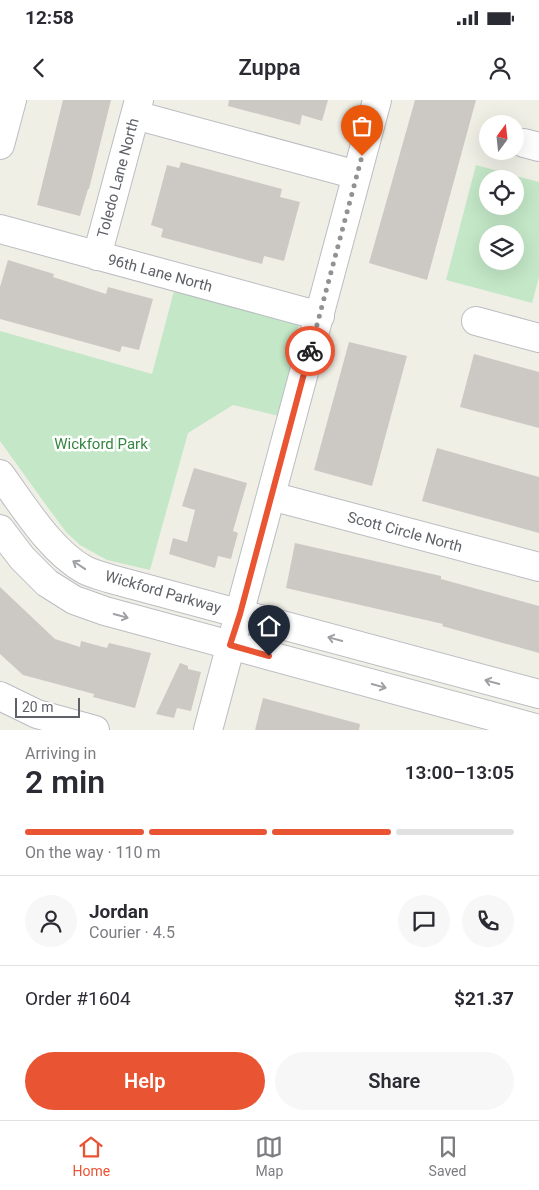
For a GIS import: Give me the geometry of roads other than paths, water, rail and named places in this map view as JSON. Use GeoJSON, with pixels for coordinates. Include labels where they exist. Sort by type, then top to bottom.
{"type":"FeatureCollection","features":[{"type":"Feature","properties":{"kind":"street"},"geometry":{"type":"LineString","coordinates":[[0,145],[12,100]]}},
{"type":"Feature","properties":{"kind":"street"},"geometry":{"type":"LineString","coordinates":[[208,730],[377,100]]}},
{"type":"Feature","properties":{"kind":"street"},"geometry":{"type":"LineString","coordinates":[[137,108],[357,175]]}},
{"type":"Feature","properties":{"kind":"street","name":"Toledo Lane North"},"geometry":{"type":"LineString","coordinates":[[97,256],[137,108]]}},
{"type":"Feature","properties":{"kind":"street","name":"96th Lane North"},"geometry":{"type":"LineString","coordinates":[[0,229],[320,316]]}},
{"type":"Feature","properties":{"kind":"street"},"geometry":{"type":"LineString","coordinates":[[476,321],[539,338]]}},
{"type":"Feature","properties":{"kind":"street","name":"Wickford Parkway"},"geometry":{"type":"LineString","coordinates":[[0,474],[44,534],[64,555],[85,570],[111,579],[539,694]]}},
{"type":"Feature","properties":{"kind":"street","name":"Scott Circle North"},"geometry":{"type":"LineString","coordinates":[[271,496],[539,567]]}},
{"type":"Feature","properties":{"kind":"street"},"geometry":{"type":"LineString","coordinates":[[0,529],[22,558],[47,582],[74,600],[105,611],[539,729]]}},
{"type":"Feature","properties":{"kind":"street"},"geometry":{"type":"LineString","coordinates":[[0,696],[64,726],[95,730]]}},
{"type":"Feature","properties":{"kind":"park label","name":"Wickford Park"},"geometry":{"type":"Point","coordinates":[101,444]}}]}
